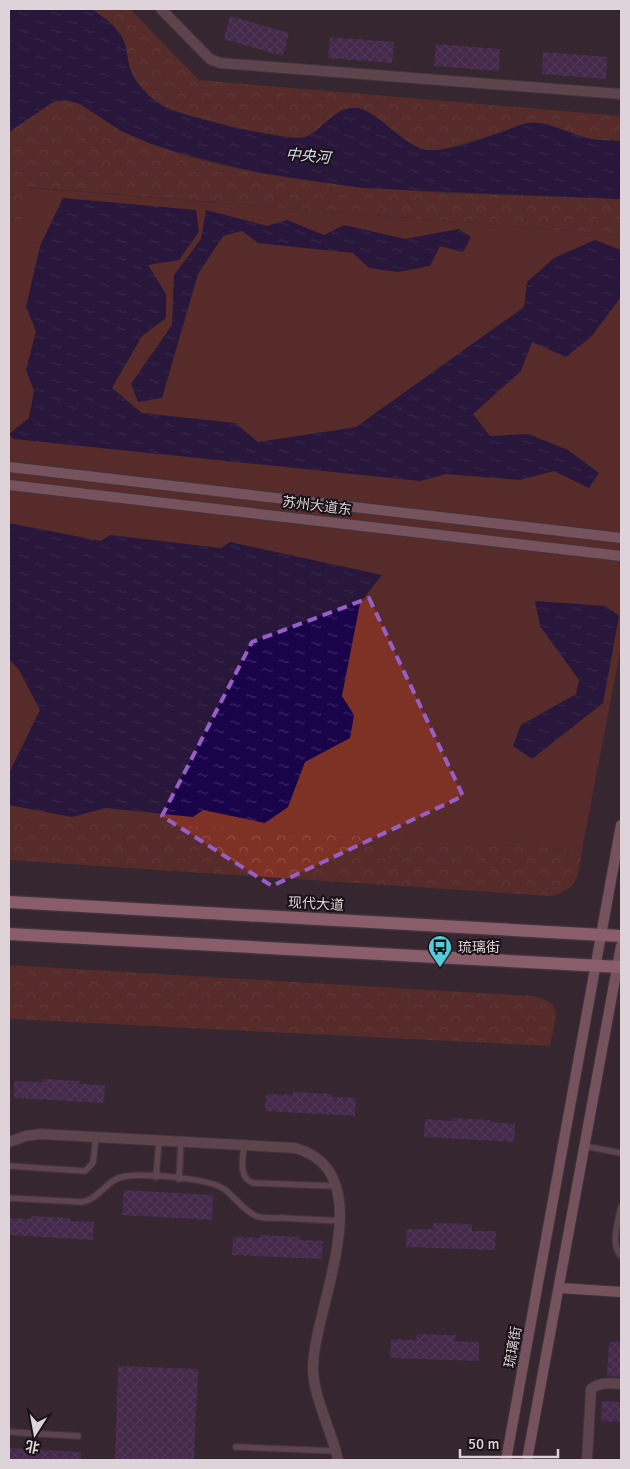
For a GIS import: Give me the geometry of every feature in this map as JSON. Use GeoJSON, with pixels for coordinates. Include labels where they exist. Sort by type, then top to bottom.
{"type":"FeatureCollection","features":[{"type":"Feature","properties":{"kind":"main road","name":"苏州大道东"},"geometry":{"type":"LineString","coordinates":[[9,467],[621,538]]}},
{"type":"Feature","properties":{"kind":"main road","name":"苏州大道东"},"geometry":{"type":"LineString","coordinates":[[9,485],[621,556]]}},
{"type":"Feature","properties":{"kind":"main road","name":"琉璃街"},"geometry":{"type":"LineString","coordinates":[[506,1460],[621,825]]}},
{"type":"Feature","properties":{"kind":"main road","name":"现代大道"},"geometry":{"type":"LineString","coordinates":[[9,902],[621,936]]}},
{"type":"Feature","properties":{"kind":"main road"},"geometry":{"type":"LineString","coordinates":[[9,934],[619,967]]}},
{"type":"Feature","properties":{"kind":"main road"},"geometry":{"type":"LineString","coordinates":[[527,1460],[560,1288],[584,1146],[619,967],[621,946]]}},
{"type":"Feature","properties":{"kind":"main road"},"geometry":{"type":"LineString","coordinates":[[560,1288],[621,1292]]}},
{"type":"Feature","properties":{"kind":"street"},"geometry":{"type":"LineString","coordinates":[[160,9],[210,59],[220,63],[621,94]]}},
{"type":"Feature","properties":{"kind":"street"},"geometry":{"type":"LineString","coordinates":[[9,1142],[26,1136],[40,1134],[295,1148],[306,1151],[324,1163],[335,1186],[339,1203],[340,1221],[337,1250],[314,1351],[313,1380],[337,1456]]}},
{"type":"Feature","properties":{"kind":"street"},"geometry":{"type":"LineString","coordinates":[[588,1460],[591,1389],[596,1385],[604,1383],[621,1384]]}},
{"type":"Feature","properties":{"kind":"lane"},"geometry":{"type":"LineString","coordinates":[[9,1166],[85,1171],[93,1163],[96,1137]]}},
{"type":"Feature","properties":{"kind":"lane"},"geometry":{"type":"LineString","coordinates":[[156,1177],[159,1141]]}},
{"type":"Feature","properties":{"kind":"lane"},"geometry":{"type":"LineString","coordinates":[[178,1179],[181,1142]]}},
{"type":"Feature","properties":{"kind":"lane"},"geometry":{"type":"LineString","coordinates":[[244,1145],[243,1170],[244,1177],[248,1181],[254,1183],[335,1186]]}},
{"type":"Feature","properties":{"kind":"lane"},"geometry":{"type":"LineString","coordinates":[[584,1146],[621,1153]]}},
{"type":"Feature","properties":{"kind":"lane"},"geometry":{"type":"LineString","coordinates":[[9,1198],[82,1202],[93,1198],[117,1178],[133,1176],[156,1177],[194,1180],[217,1185],[224,1188],[257,1216],[340,1221]]}},
{"type":"Feature","properties":{"kind":"lane"},"geometry":{"type":"LineString","coordinates":[[621,1207],[615,1242],[617,1252],[621,1256]]}},
{"type":"Feature","properties":{"kind":"lane"},"geometry":{"type":"LineString","coordinates":[[9,1432],[78,1436]]}},
{"type":"Feature","properties":{"kind":"lane"},"geometry":{"type":"LineString","coordinates":[[236,1447],[337,1456]]}},
{"type":"Feature","properties":{"kind":"highlighted area"},"geometry":{"type":"Polygon","coordinates":[[[369,598],[463,796],[272,886],[162,816],[252,642],[369,598]]]}},
{"type":"Feature","properties":{"kind":"green space"},"geometry":{"type":"Polygon","coordinates":[[[90,9],[130,9],[199,80],[621,116],[621,141],[591,139],[552,126],[529,123],[461,144],[427,151],[407,141],[372,114],[357,108],[341,111],[312,134],[295,138],[259,133],[213,122],[165,107],[148,95],[131,71],[121,35],[109,22],[90,9]]]}},
{"type":"Feature","properties":{"kind":"green space"},"geometry":{"type":"Polygon","coordinates":[[[62,100],[77,103],[130,135],[164,149],[225,166],[300,180],[438,192],[621,199],[621,235],[26,187],[21,226],[9,247],[9,220],[12,209],[9,194],[9,132],[53,102],[62,100]]]}},
{"type":"Feature","properties":{"kind":"green space"},"geometry":{"type":"Polygon","coordinates":[[[9,186],[621,235],[621,647],[582,850],[9,816],[9,186]]]}},
{"type":"Feature","properties":{"kind":"green space"},"geometry":{"type":"Polygon","coordinates":[[[9,815],[582,850],[576,880],[568,889],[551,896],[9,860],[9,815]]]}},
{"type":"Feature","properties":{"kind":"green space"},"geometry":{"type":"Polygon","coordinates":[[[9,965],[531,996],[542,998],[549,1002],[554,1007],[556,1013],[550,1046],[9,1019],[9,965]]]}},
{"type":"Feature","properties":{"kind":"water","name":"中央河"},"geometry":{"type":"Polygon","coordinates":[[[9,9],[93,10],[110,23],[123,39],[134,78],[154,99],[175,111],[259,133],[295,138],[305,137],[312,134],[335,114],[349,108],[357,108],[373,115],[409,143],[427,150],[456,147],[529,123],[552,126],[591,139],[621,141],[621,199],[362,188],[255,172],[149,143],[121,131],[81,104],[65,100],[53,102],[9,132],[9,9]]]}},
{"type":"Feature","properties":{"kind":"water"},"geometry":{"type":"Polygon","coordinates":[[[63,198],[196,210],[199,232],[179,260],[148,265],[166,294],[166,318],[142,336],[112,388],[142,413],[235,423],[258,442],[356,427],[524,307],[527,282],[554,258],[595,240],[621,250],[621,297],[591,337],[566,357],[532,342],[521,371],[473,414],[490,436],[528,434],[568,450],[599,473],[589,488],[554,471],[519,480],[446,474],[420,481],[14,439],[9,434],[29,418],[34,391],[26,370],[36,331],[26,307],[40,246],[63,198]]]}},
{"type":"Feature","properties":{"kind":"water"},"geometry":{"type":"Polygon","coordinates":[[[206,210],[267,226],[287,220],[324,235],[344,225],[405,239],[459,229],[471,237],[463,252],[440,246],[430,266],[398,272],[369,268],[353,253],[258,243],[242,231],[223,236],[198,274],[162,398],[138,402],[131,384],[172,325],[174,275],[201,239],[206,210]]]}},
{"type":"Feature","properties":{"kind":"water"},"geometry":{"type":"Polygon","coordinates":[[[9,523],[101,541],[110,535],[221,548],[230,542],[382,575],[360,603],[342,696],[354,715],[350,738],[305,762],[288,807],[265,823],[203,810],[193,817],[106,808],[72,817],[9,805],[9,773],[40,710],[19,670],[9,659],[9,523]]]}},
{"type":"Feature","properties":{"kind":"water"},"geometry":{"type":"Polygon","coordinates":[[[535,601],[606,606],[619,616],[603,703],[532,759],[513,746],[521,725],[576,694],[579,680],[540,626],[535,601]]]}},
{"type":"Feature","properties":{"kind":"building"},"geometry":{"type":"Polygon","coordinates":[[[230,16],[289,33],[283,56],[224,39],[230,16]]]}},
{"type":"Feature","properties":{"kind":"building"},"geometry":{"type":"Polygon","coordinates":[[[330,37],[394,42],[392,63],[328,58],[330,37]]]}},
{"type":"Feature","properties":{"kind":"building"},"geometry":{"type":"Polygon","coordinates":[[[436,44],[500,49],[499,71],[434,66],[436,44]]]}},
{"type":"Feature","properties":{"kind":"building"},"geometry":{"type":"Polygon","coordinates":[[[543,52],[607,57],[606,79],[542,74],[543,52]]]}},
{"type":"Feature","properties":{"kind":"building"},"geometry":{"type":"Polygon","coordinates":[[[42,1079],[80,1081],[80,1084],[105,1085],[104,1103],[14,1098],[14,1081],[42,1082],[42,1079]]]}},
{"type":"Feature","properties":{"kind":"building"},"geometry":{"type":"Polygon","coordinates":[[[293,1092],[332,1094],[332,1097],[356,1098],[355,1116],[265,1111],[266,1094],[293,1095],[293,1092]]]}},
{"type":"Feature","properties":{"kind":"building"},"geometry":{"type":"Polygon","coordinates":[[[452,1118],[490,1120],[490,1122],[515,1124],[514,1142],[424,1137],[425,1119],[452,1121],[452,1118]]]}},
{"type":"Feature","properties":{"kind":"building"},"geometry":{"type":"Polygon","coordinates":[[[124,1190],[213,1195],[212,1220],[122,1215],[124,1190]]]}},
{"type":"Feature","properties":{"kind":"building"},"geometry":{"type":"Polygon","coordinates":[[[31,1216],[70,1218],[70,1221],[94,1222],[93,1240],[9,1235],[9,1218],[31,1219],[31,1216]]]}},
{"type":"Feature","properties":{"kind":"building"},"geometry":{"type":"Polygon","coordinates":[[[433,1223],[472,1224],[472,1231],[496,1231],[495,1250],[406,1247],[407,1229],[433,1229],[433,1223]]]}},
{"type":"Feature","properties":{"kind":"building"},"geometry":{"type":"Polygon","coordinates":[[[260,1235],[299,1237],[299,1240],[323,1241],[322,1259],[232,1255],[233,1237],[260,1238],[260,1235]]]}},
{"type":"Feature","properties":{"kind":"building"},"geometry":{"type":"Polygon","coordinates":[[[417,1334],[456,1335],[455,1341],[479,1342],[479,1361],[390,1358],[391,1339],[416,1340],[417,1334]]]}},
{"type":"Feature","properties":{"kind":"building"},"geometry":{"type":"Polygon","coordinates":[[[609,1342],[621,1342],[621,1377],[607,1376],[609,1342]]]}},
{"type":"Feature","properties":{"kind":"building"},"geometry":{"type":"Polygon","coordinates":[[[118,1366],[198,1369],[194,1460],[115,1460],[118,1366]]]}},
{"type":"Feature","properties":{"kind":"building"},"geometry":{"type":"Polygon","coordinates":[[[602,1401],[621,1402],[621,1422],[601,1421],[602,1401]]]}},
{"type":"Feature","properties":{"kind":"building"},"geometry":{"type":"Polygon","coordinates":[[[9,1448],[81,1452],[81,1460],[9,1460],[9,1448]]]}},
{"type":"Feature","properties":{"kind":"place","name":"琉璃街"},"geometry":{"type":"Point","coordinates":[440,968]}}]}
